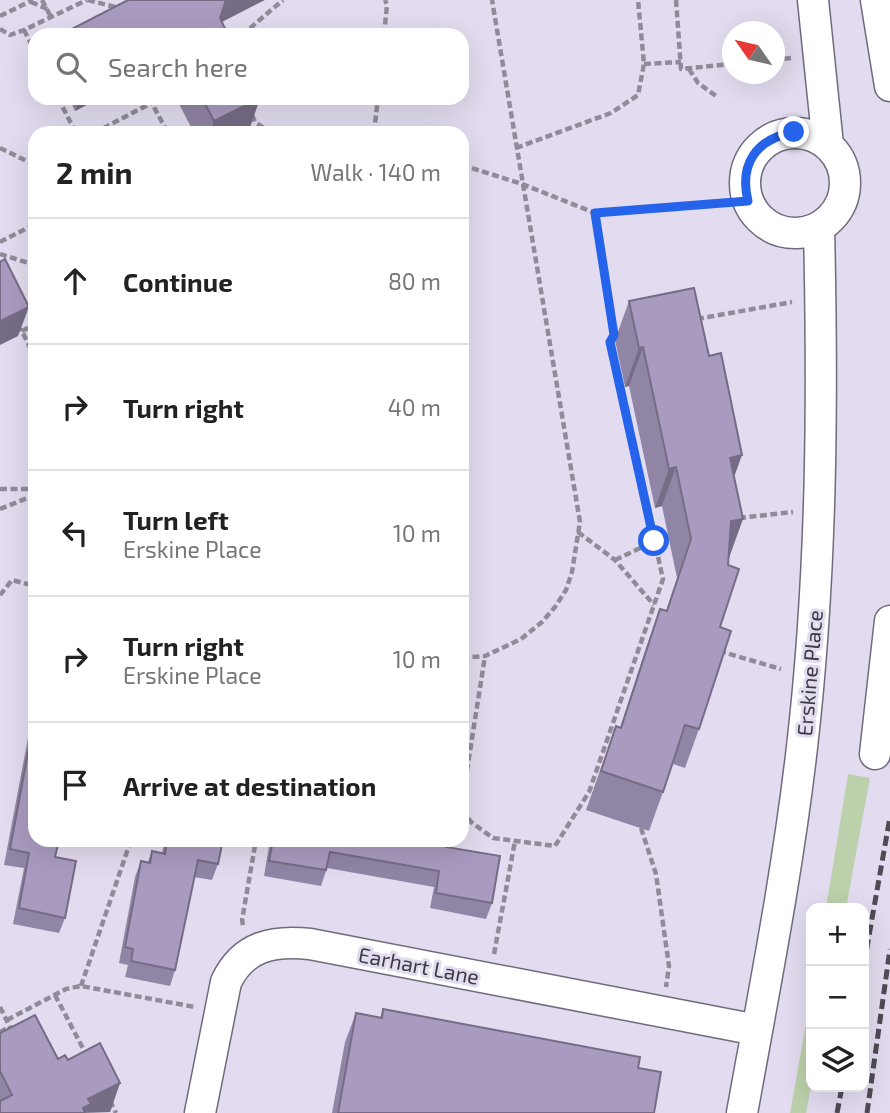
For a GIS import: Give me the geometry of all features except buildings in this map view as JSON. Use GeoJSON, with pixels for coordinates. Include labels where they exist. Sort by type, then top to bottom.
{"type":"FeatureCollection","features":[{"type":"Feature","properties":{"kind":"street"},"geometry":{"type":"LineString","coordinates":[[813,0],[828,145]]}},
{"type":"Feature","properties":{"kind":"street"},"geometry":{"type":"LineString","coordinates":[[876,0],[890,86]]}},
{"type":"Feature","properties":{"kind":"street"},"geometry":{"type":"LineString","coordinates":[[794,132],[808,133],[828,145],[842,162],[845,177],[845,192],[840,206],[831,218],[819,228],[805,232],[777,230],[765,223],[748,201],[745,188],[750,161],[757,149],[780,134],[794,132]]}},
{"type":"Feature","properties":{"kind":"street","name":"Erskine Place"},"geometry":{"type":"LineString","coordinates":[[742,1113],[793,818],[809,678],[816,584],[822,392],[819,228]]}},
{"type":"Feature","properties":{"kind":"street"},"geometry":{"type":"LineString","coordinates":[[875,754],[890,621]]}},
{"type":"Feature","properties":{"kind":"street","name":"Earhart Lane"},"geometry":{"type":"LineString","coordinates":[[246,956],[279,942],[302,943],[757,1030]]}},
{"type":"Feature","properties":{"kind":"street"},"geometry":{"type":"LineString","coordinates":[[200,1113],[226,982],[237,964],[246,956]]}},
{"type":"Feature","properties":{"kind":"path"},"geometry":{"type":"LineString","coordinates":[[0,16],[30,0],[47,9]]}},
{"type":"Feature","properties":{"kind":"path"},"geometry":{"type":"LineString","coordinates":[[42,0],[51,17]]}},
{"type":"Feature","properties":{"kind":"path"},"geometry":{"type":"LineString","coordinates":[[28,28],[88,0],[122,8]]}},
{"type":"Feature","properties":{"kind":"path"},"geometry":{"type":"LineString","coordinates":[[250,28],[283,0]]}},
{"type":"Feature","properties":{"kind":"path"},"geometry":{"type":"LineString","coordinates":[[385,0],[385,28]]}},
{"type":"Feature","properties":{"kind":"path"},"geometry":{"type":"LineString","coordinates":[[469,658],[485,656],[522,639],[555,607],[566,590],[572,572],[580,522],[492,0]]}},
{"type":"Feature","properties":{"kind":"path"},"geometry":{"type":"LineString","coordinates":[[516,148],[611,113],[638,94],[644,64],[638,0]]}},
{"type":"Feature","properties":{"kind":"path"},"geometry":{"type":"LineString","coordinates":[[676,0],[681,69],[722,65]]}},
{"type":"Feature","properties":{"kind":"path"},"geometry":{"type":"LineString","coordinates":[[0,29],[10,35],[28,28]]}},
{"type":"Feature","properties":{"kind":"path"},"geometry":{"type":"LineString","coordinates":[[24,30],[28,38]]}},
{"type":"Feature","properties":{"kind":"path"},"geometry":{"type":"LineString","coordinates":[[644,64],[681,62]]}},
{"type":"Feature","properties":{"kind":"path"},"geometry":{"type":"LineString","coordinates":[[690,69],[698,83],[716,96]]}},
{"type":"Feature","properties":{"kind":"path"},"geometry":{"type":"LineString","coordinates":[[62,105],[72,126]]}},
{"type":"Feature","properties":{"kind":"path"},"geometry":{"type":"LineString","coordinates":[[108,126],[150,105]]}},
{"type":"Feature","properties":{"kind":"path"},"geometry":{"type":"LineString","coordinates":[[153,105],[164,126]]}},
{"type":"Feature","properties":{"kind":"path"},"geometry":{"type":"LineString","coordinates":[[375,126],[376,105]]}},
{"type":"Feature","properties":{"kind":"path"},"geometry":{"type":"LineString","coordinates":[[248,108],[255,122],[261,126]]}},
{"type":"Feature","properties":{"kind":"path"},"geometry":{"type":"LineString","coordinates":[[246,120],[253,117]]}},
{"type":"Feature","properties":{"kind":"path"},"geometry":{"type":"LineString","coordinates":[[0,148],[28,162]]}},
{"type":"Feature","properties":{"kind":"path"},"geometry":{"type":"LineString","coordinates":[[469,167],[522,184],[595,213],[748,201]]}},
{"type":"Feature","properties":{"kind":"path"},"geometry":{"type":"LineString","coordinates":[[595,213],[615,338]]}},
{"type":"Feature","properties":{"kind":"path"},"geometry":{"type":"LineString","coordinates":[[0,242],[28,228]]}},
{"type":"Feature","properties":{"kind":"path"},"geometry":{"type":"LineString","coordinates":[[0,254],[28,263]]}},
{"type":"Feature","properties":{"kind":"path"},"geometry":{"type":"LineString","coordinates":[[691,321],[820,296]]}},
{"type":"Feature","properties":{"kind":"path"},"geometry":{"type":"LineString","coordinates":[[11,316],[28,343]]}},
{"type":"Feature","properties":{"kind":"path"},"geometry":{"type":"LineString","coordinates":[[22,331],[28,328]]}},
{"type":"Feature","properties":{"kind":"path"},"geometry":{"type":"LineString","coordinates":[[469,819],[493,838],[555,846],[589,792],[663,579],[610,342],[627,333]]}},
{"type":"Feature","properties":{"kind":"path"},"geometry":{"type":"LineString","coordinates":[[0,489],[28,489]]}},
{"type":"Feature","properties":{"kind":"path"},"geometry":{"type":"LineString","coordinates":[[0,509],[28,498]]}},
{"type":"Feature","properties":{"kind":"path"},"geometry":{"type":"LineString","coordinates":[[733,519],[819,508]]}},
{"type":"Feature","properties":{"kind":"path"},"geometry":{"type":"LineString","coordinates":[[578,531],[615,560],[654,606]]}},
{"type":"Feature","properties":{"kind":"path"},"geometry":{"type":"LineString","coordinates":[[615,560],[654,541]]}},
{"type":"Feature","properties":{"kind":"path"},"geometry":{"type":"LineString","coordinates":[[0,595],[12,580],[28,584]]}},
{"type":"Feature","properties":{"kind":"path"},"geometry":{"type":"LineString","coordinates":[[712,649],[809,678]]}},
{"type":"Feature","properties":{"kind":"path"},"geometry":{"type":"LineString","coordinates":[[469,758],[485,656]]}},
{"type":"Feature","properties":{"kind":"path"},"geometry":{"type":"LineString","coordinates":[[641,828],[656,874],[669,966],[662,1012]]}},
{"type":"Feature","properties":{"kind":"path"},"geometry":{"type":"LineString","coordinates":[[490,978],[515,841]]}},
{"type":"Feature","properties":{"kind":"path"},"geometry":{"type":"LineString","coordinates":[[81,986],[129,847]]}},
{"type":"Feature","properties":{"kind":"path"},"geometry":{"type":"LineString","coordinates":[[246,956],[242,920],[255,847]]}},
{"type":"Feature","properties":{"kind":"path"},"geometry":{"type":"LineString","coordinates":[[7,1020],[72,987],[81,986],[220,1012]]}},
{"type":"Feature","properties":{"kind":"path"},"geometry":{"type":"LineString","coordinates":[[55,995],[92,1066]]}},
{"type":"Feature","properties":{"kind":"path"},"geometry":{"type":"LineString","coordinates":[[0,1007],[10,1027],[6,1036]]}},
{"type":"Feature","properties":{"kind":"path"},"geometry":{"type":"LineString","coordinates":[[0,1032],[10,1027]]}},
{"type":"Feature","properties":{"kind":"path"},"geometry":{"type":"LineString","coordinates":[[104,1089],[116,1113]]}},
{"type":"Feature","properties":{"kind":"green space"},"geometry":{"type":"Polygon","coordinates":[[[848,774],[870,778],[847,903],[827,903],[848,774]]]}},
{"type":"Feature","properties":{"kind":"green space"},"geometry":{"type":"Polygon","coordinates":[[[806,1024],[806,1092],[810,1092],[806,1113],[790,1113],[806,1024]]]}},
{"type":"Feature","properties":{"kind":"railway"},"geometry":{"type":"LineString","coordinates":[[869,936],[890,817]]}},
{"type":"Feature","properties":{"kind":"railway"},"geometry":{"type":"LineString","coordinates":[[867,1113],[890,949]]}},
{"type":"Feature","properties":{"kind":"railway"},"geometry":{"type":"LineString","coordinates":[[837,1113],[841,1092]]}},
{"type":"Feature","properties":{"kind":"route"},"geometry":{"type":"LineString","coordinates":[[654,541],[610,342],[614,335],[595,213],[748,201],[746,174],[757,149],[780,134],[794,132]]}}]}
